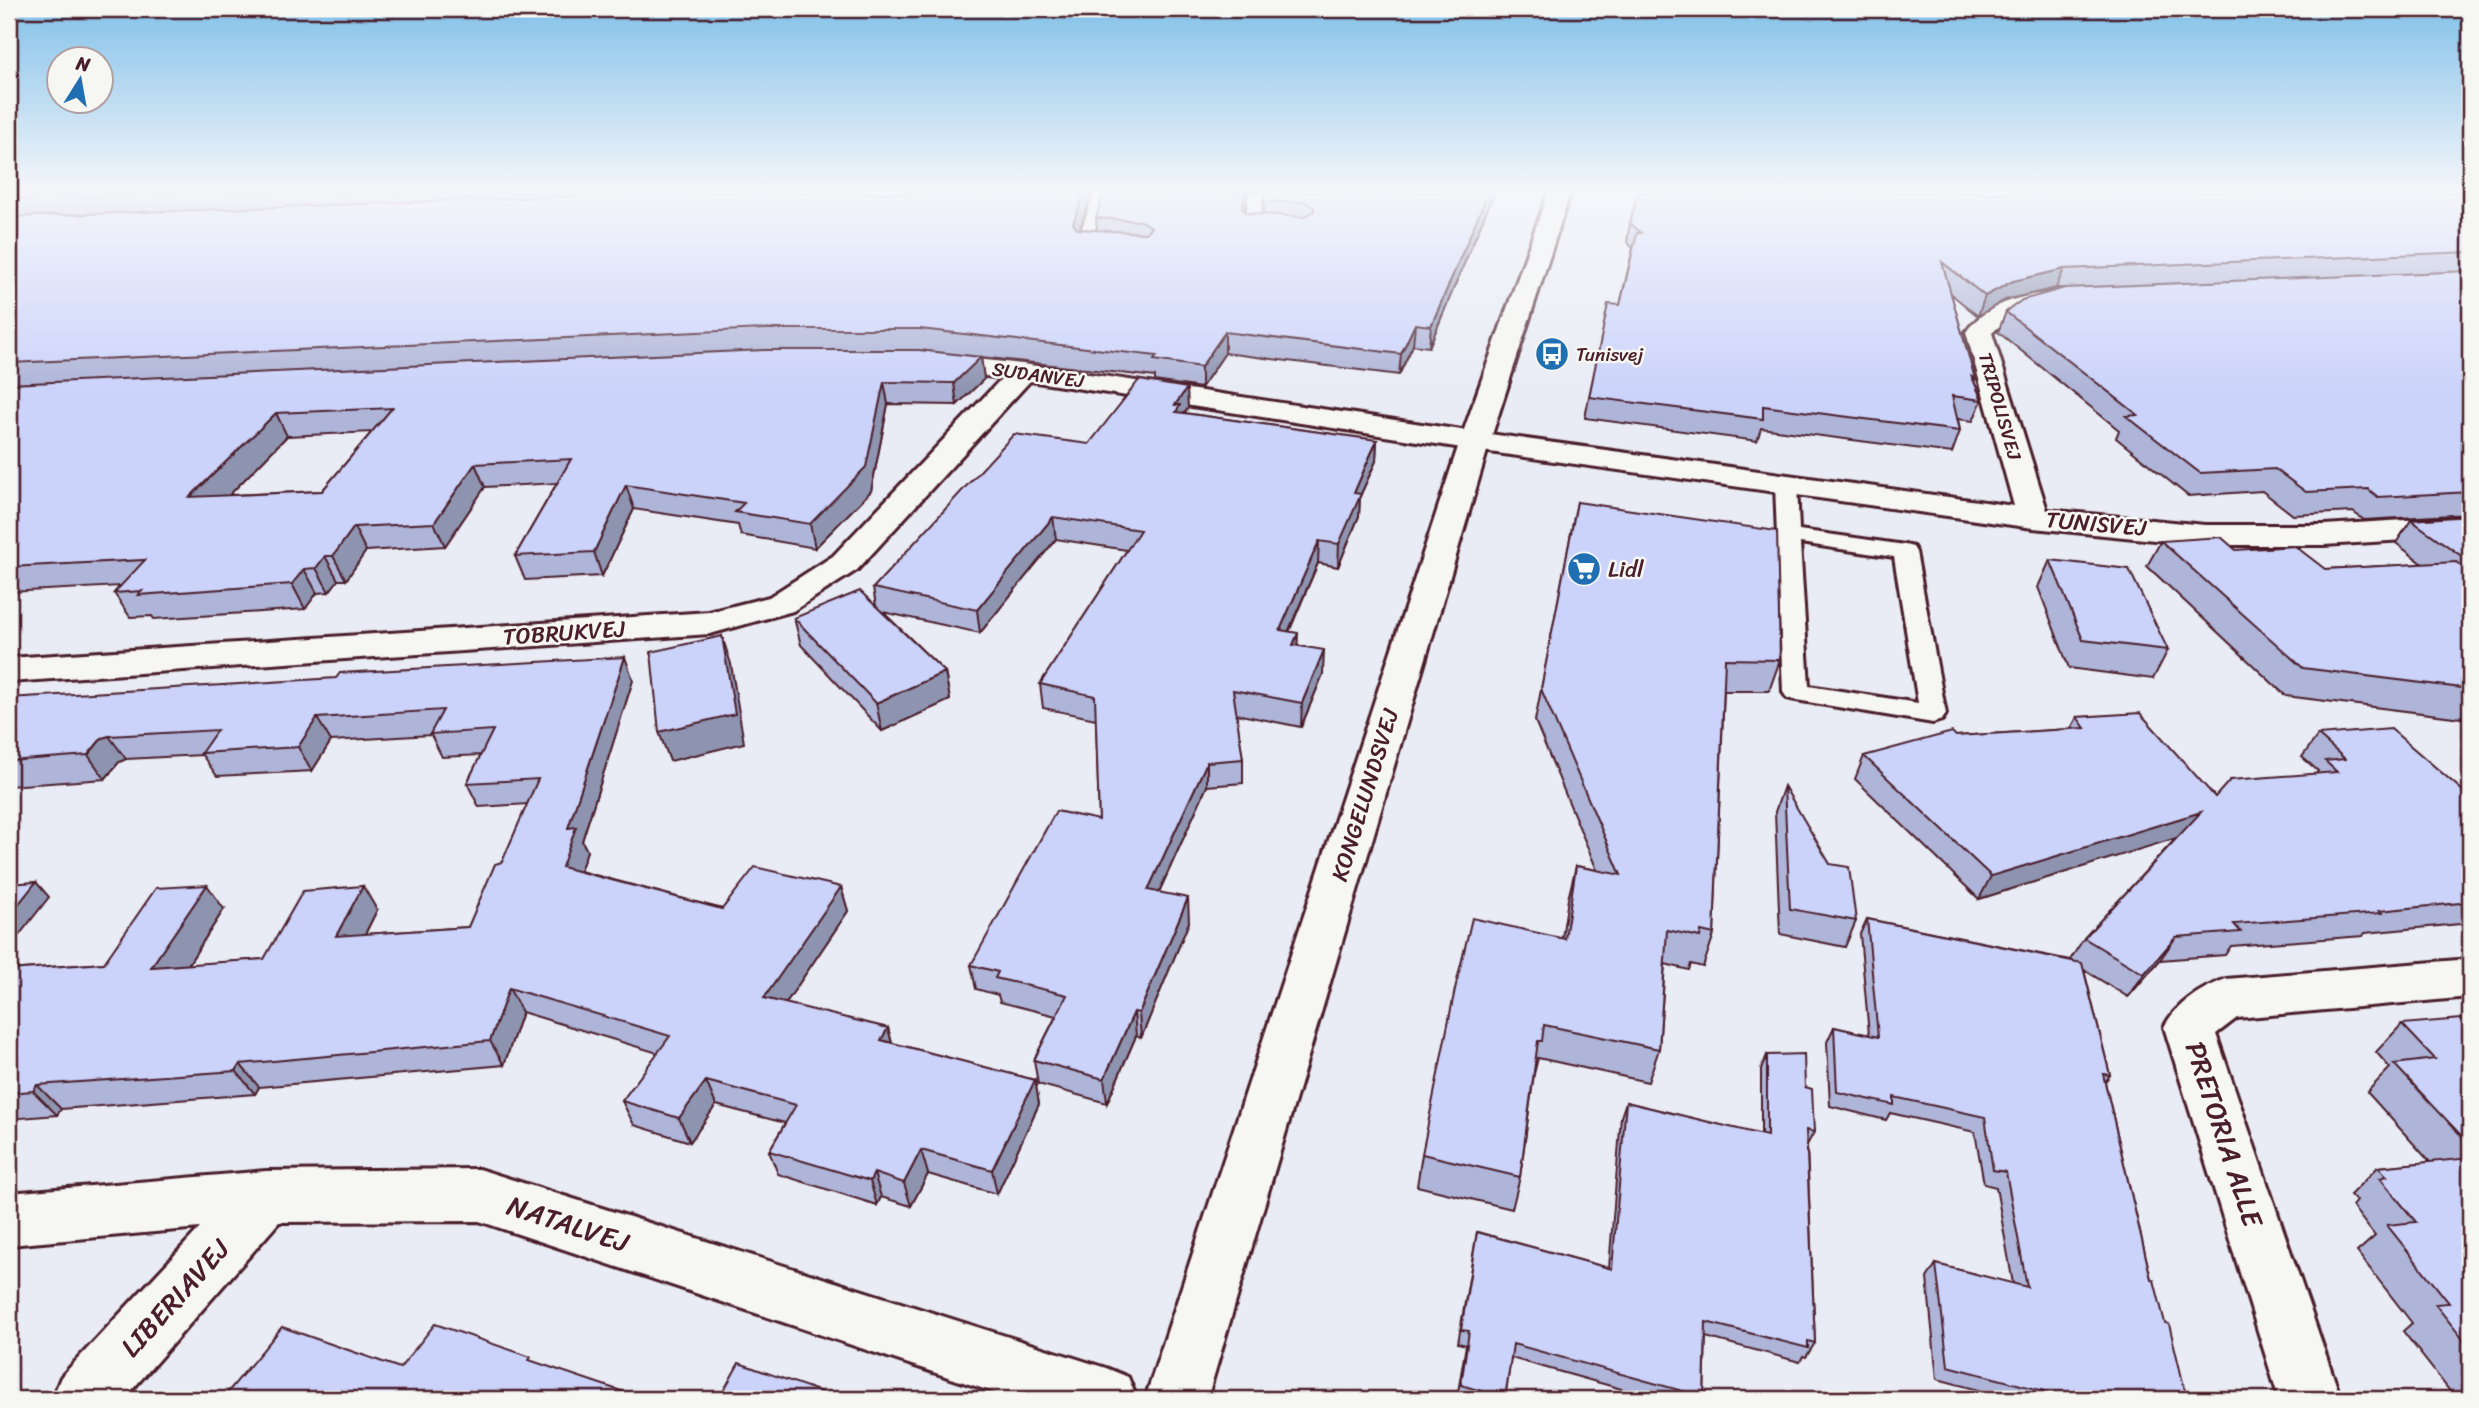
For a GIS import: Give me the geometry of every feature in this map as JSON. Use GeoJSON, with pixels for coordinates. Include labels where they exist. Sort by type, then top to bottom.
{"type":"FeatureCollection","features":[{"type":"Feature","properties":{"kind":"street","name":"KONGELUNDSVEJ"},"geometry":{"type":"LineString","coordinates":[[1175,1399],[1475,441],[1537,259]]}},
{"type":"Feature","properties":{"kind":"street","name":"TRIPOLISVEJ"},"geometry":{"type":"LineString","coordinates":[[2033,519],[1979,332],[1990,318],[2014,307],[2056,298],[2084,297]]}},
{"type":"Feature","properties":{"kind":"street","name":"SUDANVEJ"},"geometry":{"type":"LineString","coordinates":[[910,361],[1023,372],[1475,441]]}},
{"type":"Feature","properties":{"kind":"street","name":"TOBRUKVEJ"},"geometry":{"type":"LineString","coordinates":[[9,670],[710,623],[780,604],[845,563],[1023,372]]}},
{"type":"Feature","properties":{"kind":"street","name":"TUNISVEJ"},"geometry":{"type":"LineString","coordinates":[[1475,441],[2033,519],[2204,535],[2324,535],[2470,526]]}},
{"type":"Feature","properties":{"kind":"street","name":"PRETORIA ALLE"},"geometry":{"type":"LineString","coordinates":[[2310,1399],[2189,1027],[2226,999],[2470,978]]}},
{"type":"Feature","properties":{"kind":"street","name":"NATALVEJ"},"geometry":{"type":"LineString","coordinates":[[9,1219],[266,1197],[480,1195],[1106,1399]]}},
{"type":"Feature","properties":{"kind":"street","name":"LIBERIAVEJ"},"geometry":{"type":"LineString","coordinates":[[83,1399],[266,1197]]}},
{"type":"Feature","properties":{"kind":"lane"},"geometry":{"type":"LineString","coordinates":[[1786,485],[1788,535],[1796,692],[1933,714],[1905,552],[1788,535]]}},
{"type":"Feature","properties":{"kind":"building"},"geometry":{"type":"Polygon","coordinates":[[[9,259],[1460,259],[1431,326],[1415,324],[1401,354],[1225,332],[1201,367],[1154,360],[1157,356],[920,329],[764,329],[9,363],[9,259]]]}},
{"type":"Feature","properties":{"kind":"building"},"geometry":{"type":"Polygon","coordinates":[[[1631,259],[2310,259],[2064,269],[2013,281],[1985,296],[1942,262],[1975,379],[1972,377],[1982,400],[1952,396],[1960,431],[1763,406],[1763,419],[1589,397],[1608,304],[1620,305],[1631,259]]]}},
{"type":"Feature","properties":{"kind":"building"},"geometry":{"type":"Polygon","coordinates":[[[2470,271],[2470,492],[2378,497],[2368,489],[2306,492],[2275,469],[2200,473],[2126,416],[2138,415],[2006,312],[2022,300],[2065,288],[2470,271]]]}},
{"type":"Feature","properties":{"kind":"building"},"geometry":{"type":"Polygon","coordinates":[[[764,350],[919,350],[981,357],[954,383],[884,382],[866,467],[810,524],[735,512],[744,503],[626,485],[594,552],[515,556],[571,459],[475,464],[434,523],[354,527],[333,556],[325,556],[316,568],[304,569],[292,584],[138,595],[142,591],[114,593],[145,560],[9,567],[9,384],[764,350]],[[392,408],[276,413],[190,497],[322,491],[392,408]]]}},
{"type":"Feature","properties":{"kind":"building"},"geometry":{"type":"Polygon","coordinates":[[[1139,380],[1187,388],[1175,405],[1180,405],[1176,412],[1377,440],[1354,493],[1361,494],[1339,544],[1319,541],[1280,630],[1298,633],[1293,645],[1324,650],[1302,703],[1233,690],[1243,759],[1207,762],[1148,890],[1188,898],[1139,1013],[1134,1012],[1104,1079],[1034,1060],[1067,995],[995,978],[998,972],[971,965],[1056,811],[1099,820],[1095,696],[1040,684],[1140,530],[1053,517],[977,610],[873,588],[1014,434],[1089,444],[1139,380]]]}},
{"type":"Feature","properties":{"kind":"building"},"geometry":{"type":"Polygon","coordinates":[[[1577,502],[1777,531],[1780,660],[1725,659],[1714,934],[1701,931],[1700,937],[1667,930],[1659,1049],[1544,1025],[1542,1041],[1538,1041],[1520,1177],[1422,1154],[1472,918],[1565,939],[1576,866],[1621,875],[1541,689],[1577,502]]]}},
{"type":"Feature","properties":{"kind":"building"},"geometry":{"type":"Polygon","coordinates":[[[2470,516],[2470,562],[2411,520],[2470,516]]]}},
{"type":"Feature","properties":{"kind":"building"},"geometry":{"type":"Polygon","coordinates":[[[2221,537],[2236,550],[2295,546],[2325,569],[2456,562],[2470,572],[2470,689],[2303,668],[2161,541],[2221,537]]]}},
{"type":"Feature","properties":{"kind":"building"},"geometry":{"type":"Polygon","coordinates":[[[2050,560],[2129,569],[2168,650],[2083,640],[2050,560]]]}},
{"type":"Feature","properties":{"kind":"building"},"geometry":{"type":"Polygon","coordinates":[[[860,591],[945,672],[876,703],[794,618],[860,591]]]}},
{"type":"Feature","properties":{"kind":"building"},"geometry":{"type":"Polygon","coordinates":[[[722,636],[735,714],[659,732],[651,652],[722,636]]]}},
{"type":"Feature","properties":{"kind":"building"},"geometry":{"type":"Polygon","coordinates":[[[625,657],[568,828],[576,827],[562,867],[722,909],[755,867],[841,887],[764,998],[888,1028],[881,1040],[1035,1080],[992,1170],[921,1150],[904,1183],[874,1173],[870,1181],[769,1151],[796,1105],[706,1081],[679,1118],[622,1101],[670,1036],[509,988],[490,1041],[240,1064],[236,1071],[37,1085],[33,1091],[9,1093],[9,970],[104,963],[156,888],[207,885],[151,967],[264,959],[303,891],[363,886],[336,936],[468,927],[495,864],[502,862],[538,779],[467,783],[493,730],[430,734],[443,710],[317,718],[298,747],[201,753],[217,730],[109,736],[102,738],[88,755],[9,761],[9,698],[336,678],[340,673],[625,657]]]}},
{"type":"Feature","properties":{"kind":"building"},"geometry":{"type":"Polygon","coordinates":[[[2140,713],[2215,797],[2230,780],[2337,772],[2325,761],[2345,759],[2318,735],[2391,729],[2470,797],[2470,902],[2379,911],[2382,913],[2234,924],[2241,932],[2176,937],[2144,974],[2084,938],[2201,812],[1991,876],[1864,756],[1952,732],[1956,736],[2085,728],[2077,717],[2140,713]]]}},
{"type":"Feature","properties":{"kind":"building"},"geometry":{"type":"Polygon","coordinates":[[[1784,786],[1830,864],[1849,867],[1856,921],[1790,909],[1784,786]]]}},
{"type":"Feature","properties":{"kind":"building"},"geometry":{"type":"Polygon","coordinates":[[[36,882],[9,916],[9,884],[36,882]]]}},
{"type":"Feature","properties":{"kind":"building"},"geometry":{"type":"Polygon","coordinates":[[[1867,919],[2082,963],[2110,1075],[2103,1074],[2151,1279],[2154,1280],[2165,1323],[2169,1324],[2187,1399],[2075,1399],[1948,1366],[1936,1264],[2027,1287],[2006,1172],[1993,1170],[1985,1117],[1894,1097],[1894,1105],[1837,1092],[1834,1027],[1878,1037],[1867,919]]]}},
{"type":"Feature","properties":{"kind":"building"},"geometry":{"type":"Polygon","coordinates":[[[2461,1019],[2470,1029],[2470,1145],[2394,1064],[2435,1059],[2402,1024],[2461,1019]]]}},
{"type":"Feature","properties":{"kind":"building"},"geometry":{"type":"Polygon","coordinates":[[[1804,1054],[1805,1087],[1812,1089],[1814,1132],[1806,1130],[1815,1343],[1808,1341],[1808,1348],[1706,1322],[1704,1397],[1513,1344],[1505,1398],[1461,1385],[1469,1331],[1461,1330],[1477,1232],[1612,1269],[1626,1102],[1767,1136],[1767,1055],[1804,1054]]]}},
{"type":"Feature","properties":{"kind":"building"},"geometry":{"type":"Polygon","coordinates":[[[2470,1158],[2470,1348],[2435,1304],[2449,1303],[2387,1225],[2416,1222],[2380,1178],[2387,1176],[2378,1167],[2470,1158]]]}},
{"type":"Feature","properties":{"kind":"building"},"geometry":{"type":"Polygon","coordinates":[[[435,1324],[531,1357],[529,1360],[645,1399],[222,1399],[282,1327],[400,1368],[435,1324]]]}},
{"type":"Feature","properties":{"kind":"building"},"geometry":{"type":"Polygon","coordinates":[[[739,1363],[830,1395],[828,1399],[719,1399],[739,1363]]]}},
{"type":"Feature","properties":{"kind":"place","name":"Tunisvej"},"geometry":{"type":"Point","coordinates":[1552,354]}},
{"type":"Feature","properties":{"kind":"place","name":"Lidl"},"geometry":{"type":"Point","coordinates":[1584,569]}}]}
